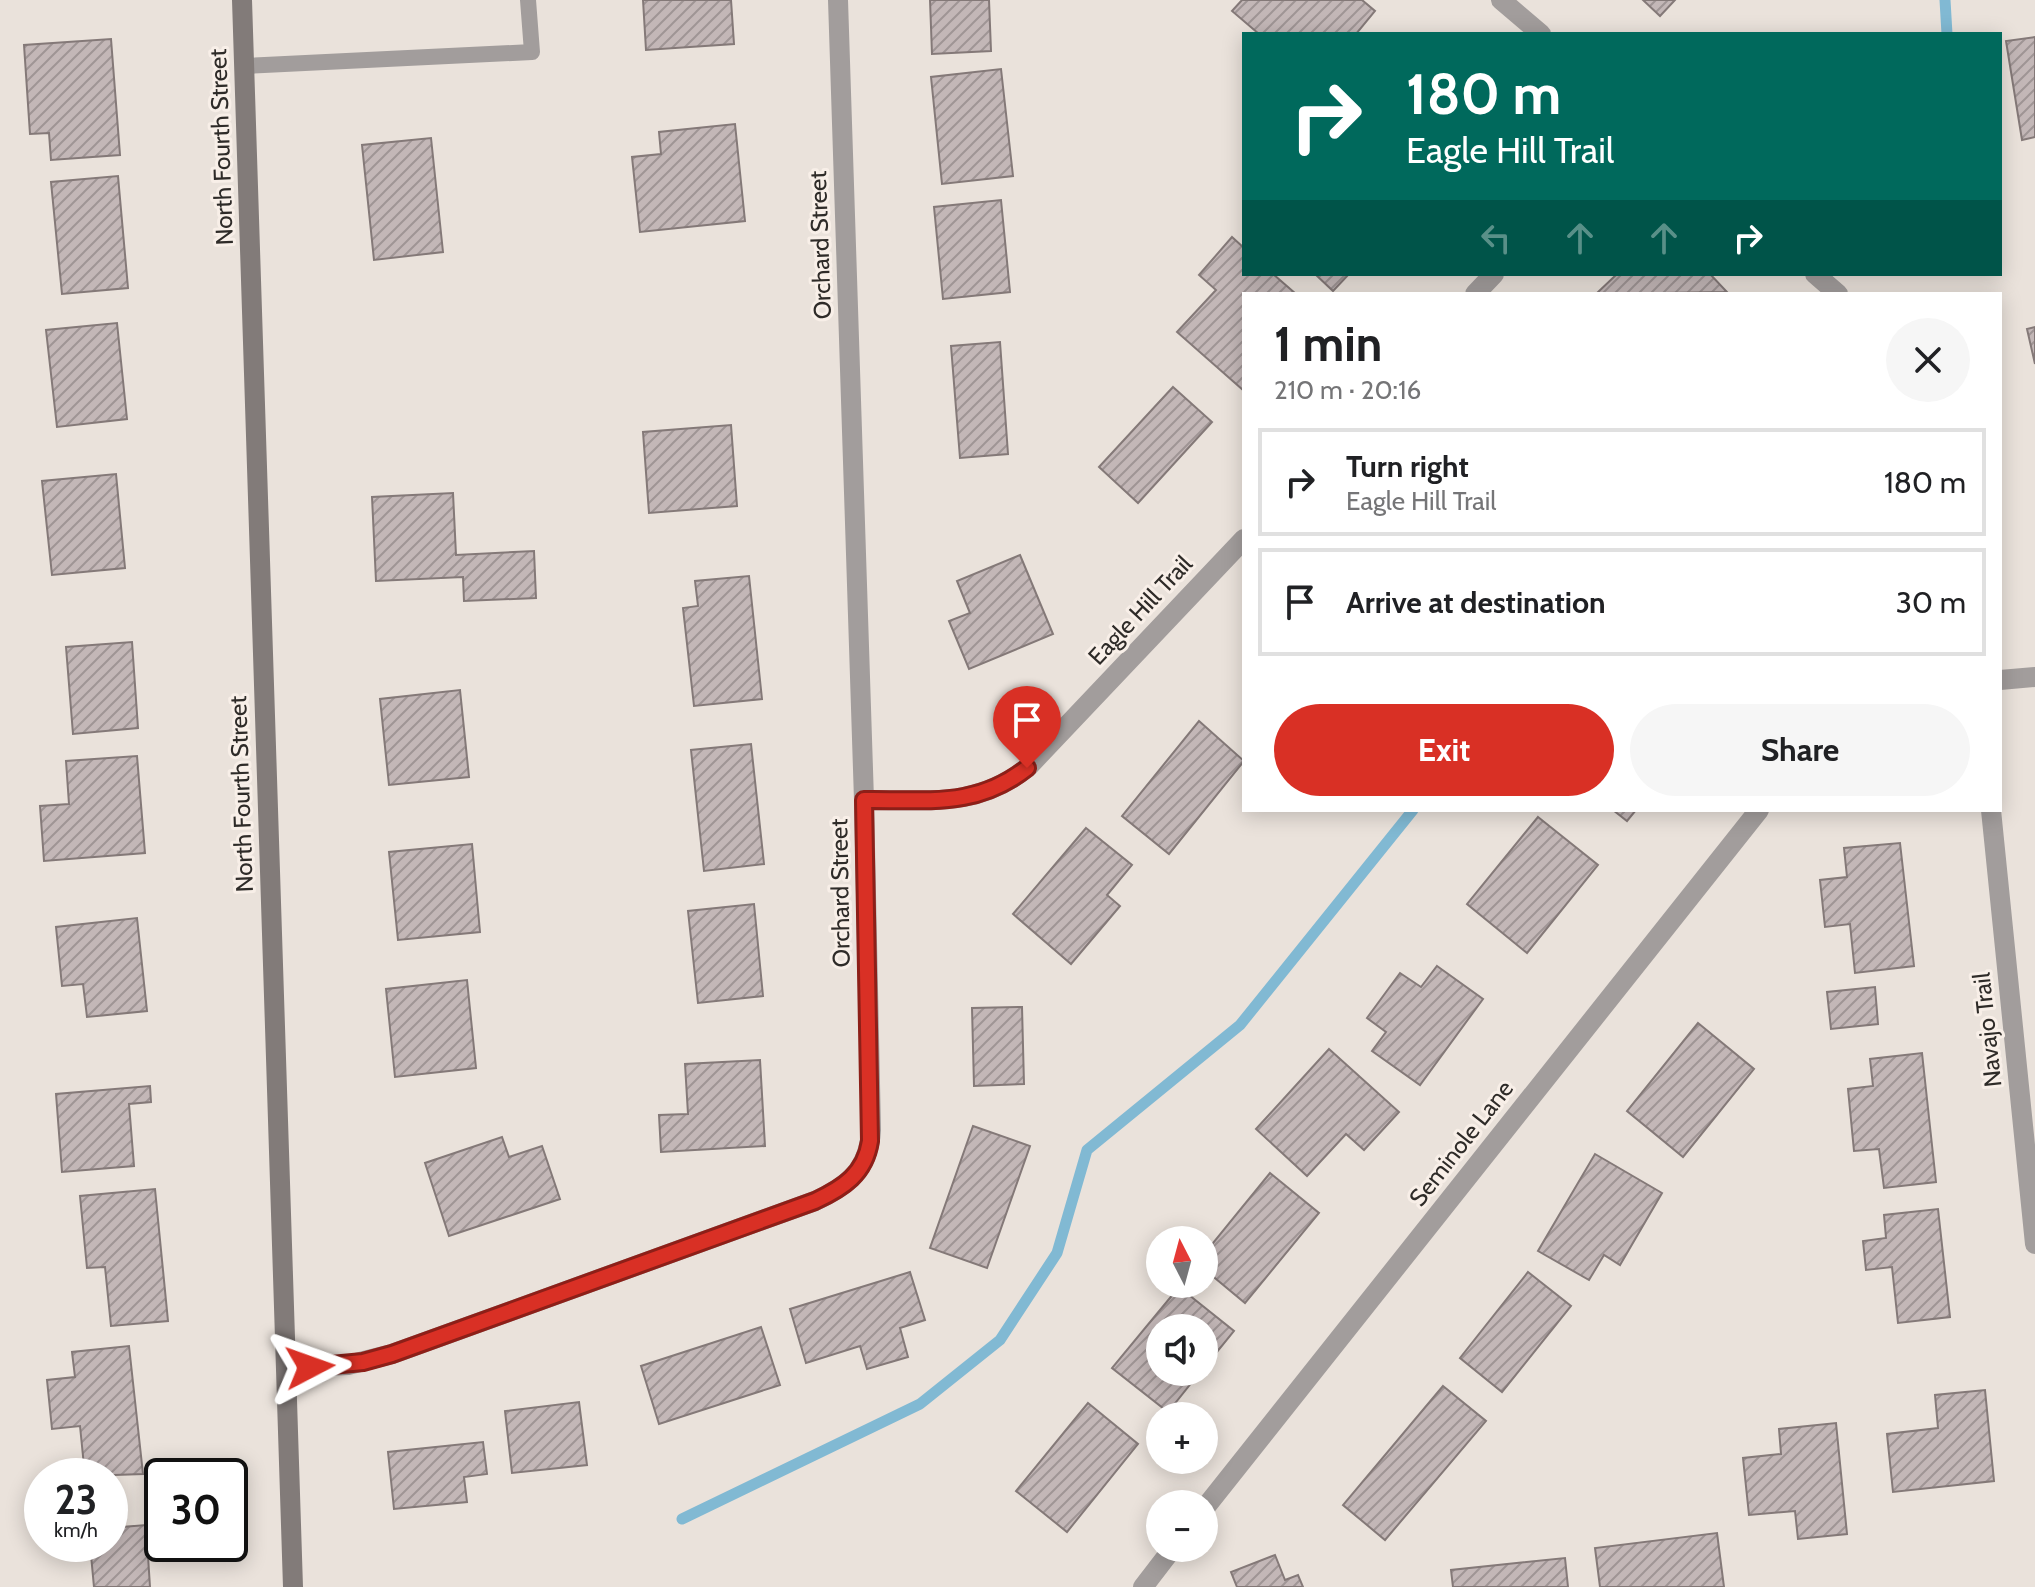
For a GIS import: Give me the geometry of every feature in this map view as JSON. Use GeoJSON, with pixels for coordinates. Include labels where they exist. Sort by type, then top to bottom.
{"type":"FeatureCollection","features":[{"type":"Feature","properties":{"kind":"main road","name":"North Fourth Street"},"geometry":{"type":"LineString","coordinates":[[242,0],[293,1587]]}},
{"type":"Feature","properties":{"kind":"street","name":"Orchard Street"},"geometry":{"type":"LineString","coordinates":[[286,1368],[348,1365],[392,1354],[815,1201],[853,1179],[867,1158],[871,1130],[864,800],[838,0]]}},
{"type":"Feature","properties":{"kind":"street"},"geometry":{"type":"LineString","coordinates":[[1501,0],[1539,32]]}},
{"type":"Feature","properties":{"kind":"street"},"geometry":{"type":"LineString","coordinates":[[1477,292],[1492,276]]}},
{"type":"Feature","properties":{"kind":"street"},"geometry":{"type":"LineString","coordinates":[[1817,276],[1836,292]]}},
{"type":"Feature","properties":{"kind":"street","name":"Eagle Hill Trail"},"geometry":{"type":"LineString","coordinates":[[864,800],[959,798],[984,795],[1002,787],[1027,768],[1242,541]]}},
{"type":"Feature","properties":{"kind":"street"},"geometry":{"type":"LineString","coordinates":[[2002,680],[2035,677]]}},
{"type":"Feature","properties":{"kind":"street","name":"Seminole Lane"},"geometry":{"type":"LineString","coordinates":[[1218,1491],[1757,812]]}},
{"type":"Feature","properties":{"kind":"street","name":"Navajo Trail"},"geometry":{"type":"LineString","coordinates":[[1991,812],[2031,1174],[2035,1244]]}},
{"type":"Feature","properties":{"kind":"street"},"geometry":{"type":"LineString","coordinates":[[1143,1587],[1162,1562]]}},
{"type":"Feature","properties":{"kind":"lane"},"geometry":{"type":"LineString","coordinates":[[244,66],[532,52],[528,0]]}},
{"type":"Feature","properties":{"kind":"building"},"geometry":{"type":"Polygon","coordinates":[[[643,0],[731,0],[734,44],[646,50],[643,0]]]}},
{"type":"Feature","properties":{"kind":"building"},"geometry":{"type":"Polygon","coordinates":[[[930,0],[989,0],[991,51],[932,54],[930,0]]]}},
{"type":"Feature","properties":{"kind":"building"},"geometry":{"type":"Polygon","coordinates":[[[1242,0],[1362,0],[1375,11],[1358,32],[1257,32],[1232,11],[1242,0]]]}},
{"type":"Feature","properties":{"kind":"building"},"geometry":{"type":"Polygon","coordinates":[[[1643,0],[1675,0],[1660,16],[1643,0]]]}},
{"type":"Feature","properties":{"kind":"building"},"geometry":{"type":"Polygon","coordinates":[[[2035,37],[2035,137],[2022,140],[2006,41],[2035,37]]]}},
{"type":"Feature","properties":{"kind":"building"},"geometry":{"type":"Polygon","coordinates":[[[111,39],[120,155],[51,160],[49,133],[30,134],[24,45],[111,39]]]}},
{"type":"Feature","properties":{"kind":"building"},"geometry":{"type":"Polygon","coordinates":[[[1001,69],[1013,176],[942,184],[931,77],[1001,69]]]}},
{"type":"Feature","properties":{"kind":"building"},"geometry":{"type":"Polygon","coordinates":[[[735,124],[745,221],[640,232],[632,157],[661,154],[659,132],[735,124]]]}},
{"type":"Feature","properties":{"kind":"building"},"geometry":{"type":"Polygon","coordinates":[[[431,138],[443,252],[374,260],[362,145],[431,138]]]}},
{"type":"Feature","properties":{"kind":"building"},"geometry":{"type":"Polygon","coordinates":[[[118,176],[128,288],[62,294],[51,182],[118,176]]]}},
{"type":"Feature","properties":{"kind":"building"},"geometry":{"type":"Polygon","coordinates":[[[1001,200],[1010,292],[943,299],[934,207],[1001,200]]]}},
{"type":"Feature","properties":{"kind":"building"},"geometry":{"type":"Polygon","coordinates":[[[1232,237],[1242,246],[1242,276],[1275,276],[1294,292],[1242,292],[1242,389],[1177,332],[1216,290],[1199,275],[1232,237]]]}},
{"type":"Feature","properties":{"kind":"building"},"geometry":{"type":"Polygon","coordinates":[[[1317,276],[1347,276],[1333,291],[1317,276]]]}},
{"type":"Feature","properties":{"kind":"building"},"geometry":{"type":"Polygon","coordinates":[[[1615,276],[1712,276],[1727,292],[1598,292],[1615,276]]]}},
{"type":"Feature","properties":{"kind":"building"},"geometry":{"type":"Polygon","coordinates":[[[117,323],[127,419],[57,427],[46,330],[117,323]]]}},
{"type":"Feature","properties":{"kind":"building"},"geometry":{"type":"Polygon","coordinates":[[[2035,327],[2035,364],[2027,329],[2035,327]]]}},
{"type":"Feature","properties":{"kind":"building"},"geometry":{"type":"Polygon","coordinates":[[[1000,342],[1008,454],[960,458],[951,346],[1000,342]]]}},
{"type":"Feature","properties":{"kind":"building"},"geometry":{"type":"Polygon","coordinates":[[[1173,387],[1212,422],[1138,503],[1099,467],[1173,387]]]}},
{"type":"Feature","properties":{"kind":"building"},"geometry":{"type":"Polygon","coordinates":[[[731,425],[737,506],[649,513],[643,432],[731,425]]]}},
{"type":"Feature","properties":{"kind":"building"},"geometry":{"type":"Polygon","coordinates":[[[116,474],[125,568],[52,575],[42,481],[116,474]]]}},
{"type":"Feature","properties":{"kind":"building"},"geometry":{"type":"Polygon","coordinates":[[[453,493],[456,555],[534,551],[536,598],[464,601],[463,577],[376,581],[372,497],[453,493]]]}},
{"type":"Feature","properties":{"kind":"building"},"geometry":{"type":"Polygon","coordinates":[[[1020,555],[1053,634],[969,669],[949,621],[970,613],[957,581],[1020,555]]]}},
{"type":"Feature","properties":{"kind":"building"},"geometry":{"type":"Polygon","coordinates":[[[749,576],[762,699],[694,706],[683,608],[698,606],[695,581],[749,576]]]}},
{"type":"Feature","properties":{"kind":"building"},"geometry":{"type":"Polygon","coordinates":[[[132,642],[138,728],[73,734],[66,647],[132,642]]]}},
{"type":"Feature","properties":{"kind":"building"},"geometry":{"type":"Polygon","coordinates":[[[460,690],[469,777],[389,785],[380,699],[460,690]]]}},
{"type":"Feature","properties":{"kind":"building"},"geometry":{"type":"Polygon","coordinates":[[[1199,721],[1242,759],[1242,763],[1169,854],[1122,816],[1199,721]]]}},
{"type":"Feature","properties":{"kind":"building"},"geometry":{"type":"Polygon","coordinates":[[[751,744],[764,864],[704,871],[691,750],[751,744]]]}},
{"type":"Feature","properties":{"kind":"building"},"geometry":{"type":"Polygon","coordinates":[[[137,756],[145,853],[44,861],[40,806],[69,804],[66,761],[137,756]]]}},
{"type":"Feature","properties":{"kind":"building"},"geometry":{"type":"Polygon","coordinates":[[[1616,812],[1634,812],[1627,821],[1616,812]]]}},
{"type":"Feature","properties":{"kind":"building"},"geometry":{"type":"Polygon","coordinates":[[[1538,817],[1598,865],[1527,953],[1467,904],[1538,817]]]}},
{"type":"Feature","properties":{"kind":"building"},"geometry":{"type":"Polygon","coordinates":[[[1086,828],[1132,865],[1107,895],[1120,906],[1071,964],[1013,914],[1086,828]]]}},
{"type":"Feature","properties":{"kind":"building"},"geometry":{"type":"Polygon","coordinates":[[[1900,843],[1914,966],[1855,973],[1850,924],[1825,927],[1820,880],[1847,877],[1844,848],[1900,843]]]}},
{"type":"Feature","properties":{"kind":"building"},"geometry":{"type":"Polygon","coordinates":[[[472,844],[480,932],[398,940],[389,852],[472,844]]]}},
{"type":"Feature","properties":{"kind":"building"},"geometry":{"type":"Polygon","coordinates":[[[754,904],[763,996],[698,1003],[688,911],[754,904]]]}},
{"type":"Feature","properties":{"kind":"building"},"geometry":{"type":"Polygon","coordinates":[[[137,918],[147,1011],[87,1017],[83,984],[62,986],[56,927],[137,918]]]}},
{"type":"Feature","properties":{"kind":"building"},"geometry":{"type":"Polygon","coordinates":[[[1437,966],[1483,999],[1420,1085],[1372,1051],[1386,1032],[1367,1018],[1400,973],[1421,987],[1437,966]]]}},
{"type":"Feature","properties":{"kind":"building"},"geometry":{"type":"Polygon","coordinates":[[[467,980],[476,1068],[395,1077],[386,989],[467,980]]]}},
{"type":"Feature","properties":{"kind":"building"},"geometry":{"type":"Polygon","coordinates":[[[1875,987],[1878,1024],[1831,1029],[1827,992],[1875,987]]]}},
{"type":"Feature","properties":{"kind":"building"},"geometry":{"type":"Polygon","coordinates":[[[1022,1007],[1024,1084],[974,1086],[972,1008],[1022,1007]]]}},
{"type":"Feature","properties":{"kind":"building"},"geometry":{"type":"Polygon","coordinates":[[[1698,1023],[1754,1069],[1683,1157],[1627,1111],[1698,1023]]]}},
{"type":"Feature","properties":{"kind":"building"},"geometry":{"type":"Polygon","coordinates":[[[1329,1049],[1399,1112],[1364,1150],[1346,1134],[1307,1176],[1256,1129],[1329,1049]]]}},
{"type":"Feature","properties":{"kind":"building"},"geometry":{"type":"Polygon","coordinates":[[[1922,1053],[1936,1182],[1884,1188],[1879,1149],[1854,1151],[1848,1089],[1873,1086],[1870,1059],[1922,1053]]]}},
{"type":"Feature","properties":{"kind":"building"},"geometry":{"type":"Polygon","coordinates":[[[760,1060],[765,1146],[661,1152],[659,1115],[688,1114],[685,1064],[760,1060]]]}},
{"type":"Feature","properties":{"kind":"building"},"geometry":{"type":"Polygon","coordinates":[[[150,1086],[151,1102],[129,1104],[134,1166],[62,1172],[56,1094],[150,1086]]]}},
{"type":"Feature","properties":{"kind":"building"},"geometry":{"type":"Polygon","coordinates":[[[973,1126],[1030,1146],[987,1268],[930,1248],[973,1126]]]}},
{"type":"Feature","properties":{"kind":"building"},"geometry":{"type":"Polygon","coordinates":[[[502,1137],[509,1157],[542,1146],[560,1199],[449,1236],[425,1163],[502,1137]]]}},
{"type":"Feature","properties":{"kind":"building"},"geometry":{"type":"Polygon","coordinates":[[[1595,1154],[1662,1193],[1620,1265],[1604,1255],[1589,1280],[1538,1251],[1595,1154]]]}},
{"type":"Feature","properties":{"kind":"building"},"geometry":{"type":"Polygon","coordinates":[[[1270,1173],[1319,1213],[1245,1303],[1218,1281],[1218,1237],[1270,1173]]]}},
{"type":"Feature","properties":{"kind":"building"},"geometry":{"type":"Polygon","coordinates":[[[155,1189],[168,1321],[111,1326],[105,1267],[87,1268],[80,1196],[155,1189]]]}},
{"type":"Feature","properties":{"kind":"building"},"geometry":{"type":"Polygon","coordinates":[[[1938,1209],[1950,1317],[1898,1323],[1892,1267],[1866,1270],[1863,1241],[1886,1238],[1884,1215],[1938,1209]]]}},
{"type":"Feature","properties":{"kind":"building"},"geometry":{"type":"Polygon","coordinates":[[[910,1272],[925,1320],[900,1328],[908,1357],[867,1369],[860,1346],[806,1363],[790,1309],[910,1272]]]}},
{"type":"Feature","properties":{"kind":"building"},"geometry":{"type":"Polygon","coordinates":[[[1528,1272],[1571,1306],[1502,1392],[1460,1358],[1528,1272]]]}},
{"type":"Feature","properties":{"kind":"building"},"geometry":{"type":"Polygon","coordinates":[[[1170,1298],[1193,1298],[1213,1314],[1157,1314],[1170,1298]]]}},
{"type":"Feature","properties":{"kind":"building"},"geometry":{"type":"Polygon","coordinates":[[[1218,1318],[1234,1331],[1218,1351],[1218,1318]]]}},
{"type":"Feature","properties":{"kind":"building"},"geometry":{"type":"Polygon","coordinates":[[[761,1327],[780,1385],[659,1424],[641,1366],[761,1327]]]}},
{"type":"Feature","properties":{"kind":"building"},"geometry":{"type":"Polygon","coordinates":[[[1146,1327],[1146,1386],[1189,1386],[1176,1402],[1155,1402],[1112,1368],[1146,1327]]]}},
{"type":"Feature","properties":{"kind":"building"},"geometry":{"type":"Polygon","coordinates":[[[129,1346],[143,1474],[128,1475],[128,1458],[83,1458],[80,1426],[52,1429],[47,1380],[75,1377],[72,1352],[129,1346]]]}},
{"type":"Feature","properties":{"kind":"building"},"geometry":{"type":"Polygon","coordinates":[[[1443,1386],[1486,1421],[1385,1540],[1343,1505],[1443,1386]]]}},
{"type":"Feature","properties":{"kind":"building"},"geometry":{"type":"Polygon","coordinates":[[[1985,1390],[1994,1481],[1893,1492],[1887,1434],[1938,1428],[1935,1395],[1985,1390]]]}},
{"type":"Feature","properties":{"kind":"building"},"geometry":{"type":"Polygon","coordinates":[[[579,1402],[587,1465],[512,1473],[505,1411],[579,1402]]]}},
{"type":"Feature","properties":{"kind":"building"},"geometry":{"type":"Polygon","coordinates":[[[1088,1403],[1138,1444],[1067,1532],[1016,1491],[1088,1403]]]}},
{"type":"Feature","properties":{"kind":"building"},"geometry":{"type":"Polygon","coordinates":[[[1836,1423],[1847,1534],[1798,1539],[1795,1511],[1749,1515],[1743,1458],[1781,1454],[1779,1429],[1836,1423]]]}},
{"type":"Feature","properties":{"kind":"building"},"geometry":{"type":"Polygon","coordinates":[[[483,1442],[487,1474],[464,1477],[467,1502],[394,1509],[388,1452],[483,1442]]]}},
{"type":"Feature","properties":{"kind":"building"},"geometry":{"type":"Polygon","coordinates":[[[144,1525],[144,1562],[148,1562],[150,1587],[94,1587],[92,1562],[128,1562],[128,1526],[144,1525]]]}},
{"type":"Feature","properties":{"kind":"building"},"geometry":{"type":"Polygon","coordinates":[[[1717,1533],[1724,1587],[1600,1587],[1595,1548],[1717,1533]]]}},
{"type":"Feature","properties":{"kind":"building"},"geometry":{"type":"Polygon","coordinates":[[[1275,1555],[1285,1580],[1298,1575],[1303,1587],[1237,1587],[1231,1572],[1275,1555]]]}},
{"type":"Feature","properties":{"kind":"building"},"geometry":{"type":"Polygon","coordinates":[[[1565,1558],[1568,1587],[1453,1587],[1451,1570],[1565,1558]]]}},
{"type":"Feature","properties":{"kind":"waterway"},"geometry":{"type":"LineString","coordinates":[[1945,0],[1947,32]]}},
{"type":"Feature","properties":{"kind":"waterway"},"geometry":{"type":"LineString","coordinates":[[682,1519],[920,1404],[1000,1340],[1057,1253],[1087,1150],[1240,1025],[1411,812]]}},
{"type":"Feature","properties":{"kind":"route"},"geometry":{"type":"LineString","coordinates":[[310,1367],[348,1365],[392,1354],[815,1201],[853,1179],[867,1158],[871,1130],[864,800],[984,795],[1002,787],[1027,768]]}}]}
